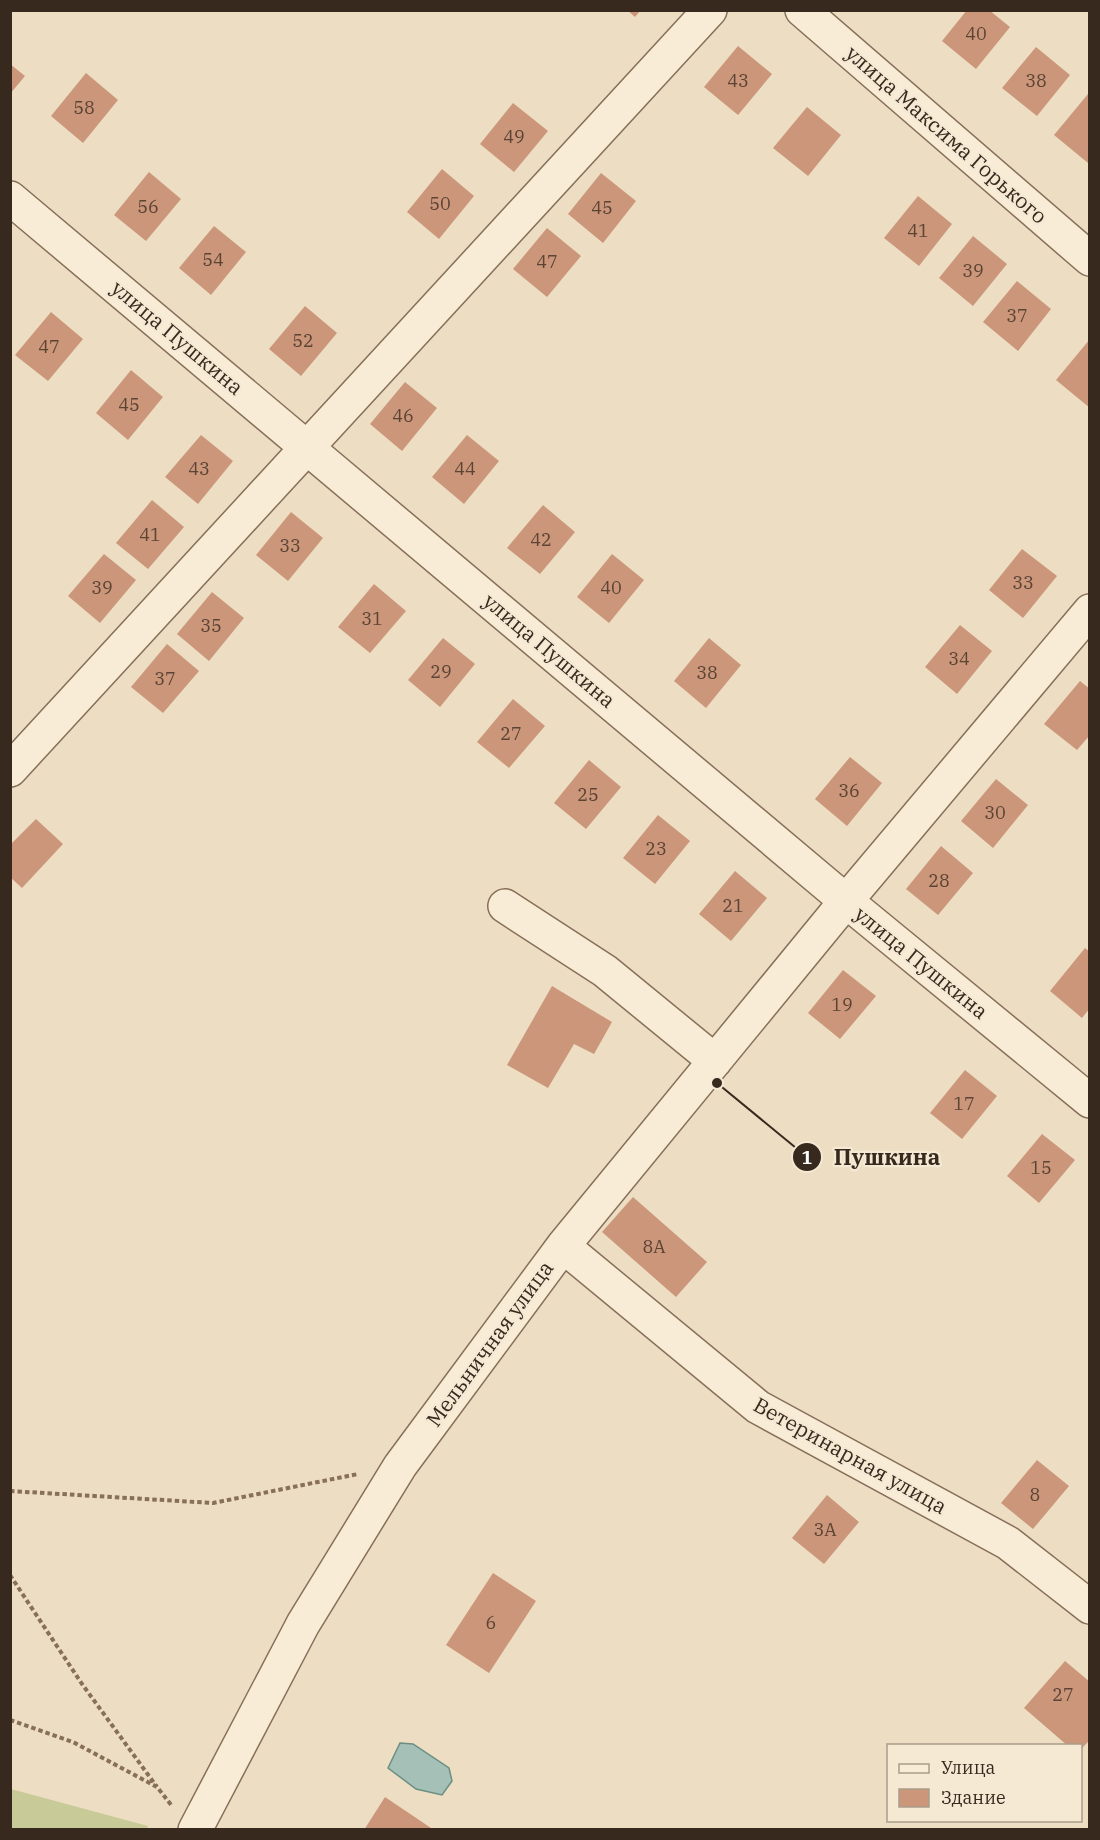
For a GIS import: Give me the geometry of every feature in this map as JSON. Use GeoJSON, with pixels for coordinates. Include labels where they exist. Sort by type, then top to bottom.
{"type":"FeatureCollection","features":[{"type":"Feature","properties":{"kind":"street"},"geometry":{"type":"LineString","coordinates":[[10,770],[710,10]]}},
{"type":"Feature","properties":{"kind":"street","name":"улица Максима Горького"},"geometry":{"type":"LineString","coordinates":[[802,10],[1089,259]]}},
{"type":"Feature","properties":{"kind":"street","name":"улица Пушкина"},"geometry":{"type":"LineString","coordinates":[[10,198],[846,901],[1089,1101]]}},
{"type":"Feature","properties":{"kind":"street","name":"Мельничная улица"},"geometry":{"type":"LineString","coordinates":[[186,1821],[400,1466],[562,1246],[1089,611]]}},
{"type":"Feature","properties":{"kind":"street"},"geometry":{"type":"LineString","coordinates":[[505,906],[605,971],[715,1061]]}},
{"type":"Feature","properties":{"kind":"street","name":"Ветеринарная улица"},"geometry":{"type":"LineString","coordinates":[[562,1246],[758,1407],[1008,1543],[1089,1607]]}},
{"type":"Feature","properties":{"kind":"path"},"geometry":{"type":"LineString","coordinates":[[10,1491],[213,1503],[400,1466]]}},
{"type":"Feature","properties":{"kind":"path"},"geometry":{"type":"LineString","coordinates":[[10,1575],[82,1684],[157,1787],[186,1821]]}},
{"type":"Feature","properties":{"kind":"path"},"geometry":{"type":"LineString","coordinates":[[10,1720],[73,1742],[157,1787]]}},
{"type":"Feature","properties":{"kind":"green space"},"geometry":{"type":"Polygon","coordinates":[[[11,1789],[148,1826],[146,1830],[11,1829],[11,1789]]]}},
{"type":"Feature","properties":{"kind":"water"},"geometry":{"type":"Polygon","coordinates":[[[400,1743],[413,1744],[449,1768],[452,1781],[442,1795],[416,1789],[388,1768],[400,1743]]]}},
{"type":"Feature","properties":{"kind":"building"},"geometry":{"type":"Polygon","coordinates":[[[627,10],[641,10],[635,17],[627,10]]]}},
{"type":"Feature","properties":{"kind":"building"},"geometry":{"type":"Polygon","coordinates":[[[967,10],[989,10],[1010,27],[976,69],[942,41],[967,10]]]}},
{"type":"Feature","properties":{"kind":"building"},"geometry":{"type":"Polygon","coordinates":[[[738,46],[772,74],[738,115],[704,87],[738,46]]]}},
{"type":"Feature","properties":{"kind":"building"},"geometry":{"type":"Polygon","coordinates":[[[1036,47],[1070,75],[1037,116],[1002,88],[1036,47]]]}},
{"type":"Feature","properties":{"kind":"building"},"geometry":{"type":"Polygon","coordinates":[[[10,64],[25,76],[10,94],[10,64]]]}},
{"type":"Feature","properties":{"kind":"building"},"geometry":{"type":"Polygon","coordinates":[[[86,73],[118,100],[83,143],[51,116],[86,73]]]}},
{"type":"Feature","properties":{"kind":"building"},"geometry":{"type":"Polygon","coordinates":[[[1088,94],[1090,95],[1088,163],[1054,135],[1088,94]]]}},
{"type":"Feature","properties":{"kind":"building"},"geometry":{"type":"Polygon","coordinates":[[[513,103],[548,131],[514,172],[480,144],[513,103]]]}},
{"type":"Feature","properties":{"kind":"building"},"geometry":{"type":"Polygon","coordinates":[[[807,107],[841,135],[808,176],[773,148],[807,107]]]}},
{"type":"Feature","properties":{"kind":"building"},"geometry":{"type":"Polygon","coordinates":[[[442,169],[474,196],[439,239],[407,212],[442,169]]]}},
{"type":"Feature","properties":{"kind":"building"},"geometry":{"type":"Polygon","coordinates":[[[149,172],[181,199],[146,241],[114,215],[149,172]]]}},
{"type":"Feature","properties":{"kind":"building"},"geometry":{"type":"Polygon","coordinates":[[[601,173],[636,201],[603,243],[568,214],[601,173]]]}},
{"type":"Feature","properties":{"kind":"building"},"geometry":{"type":"Polygon","coordinates":[[[918,196],[952,224],[919,266],[884,238],[918,196]]]}},
{"type":"Feature","properties":{"kind":"building"},"geometry":{"type":"Polygon","coordinates":[[[214,226],[246,252],[211,295],[179,268],[214,226]]]}},
{"type":"Feature","properties":{"kind":"building"},"geometry":{"type":"Polygon","coordinates":[[[547,228],[581,256],[547,297],[513,269],[547,228]]]}},
{"type":"Feature","properties":{"kind":"building"},"geometry":{"type":"Polygon","coordinates":[[[973,236],[1007,264],[973,306],[939,278],[973,236]]]}},
{"type":"Feature","properties":{"kind":"building"},"geometry":{"type":"Polygon","coordinates":[[[1017,281],[1051,309],[1018,351],[983,322],[1017,281]]]}},
{"type":"Feature","properties":{"kind":"building"},"geometry":{"type":"Polygon","coordinates":[[[305,306],[337,333],[301,376],[269,349],[305,306]]]}},
{"type":"Feature","properties":{"kind":"building"},"geometry":{"type":"Polygon","coordinates":[[[51,312],[83,339],[48,381],[15,355],[51,312]]]}},
{"type":"Feature","properties":{"kind":"building"},"geometry":{"type":"Polygon","coordinates":[[[1090,339],[1090,408],[1056,380],[1090,339]]]}},
{"type":"Feature","properties":{"kind":"building"},"geometry":{"type":"Polygon","coordinates":[[[131,370],[163,397],[128,440],[96,413],[131,370]]]}},
{"type":"Feature","properties":{"kind":"building"},"geometry":{"type":"Polygon","coordinates":[[[405,382],[437,408],[402,451],[370,424],[405,382]]]}},
{"type":"Feature","properties":{"kind":"building"},"geometry":{"type":"Polygon","coordinates":[[[201,435],[233,461],[198,504],[165,477],[201,435]]]}},
{"type":"Feature","properties":{"kind":"building"},"geometry":{"type":"Polygon","coordinates":[[[467,435],[499,461],[464,504],[432,477],[467,435]]]}},
{"type":"Feature","properties":{"kind":"building"},"geometry":{"type":"Polygon","coordinates":[[[152,500],[184,527],[148,569],[116,543],[152,500]]]}},
{"type":"Feature","properties":{"kind":"building"},"geometry":{"type":"Polygon","coordinates":[[[543,505],[575,532],[540,574],[507,548],[543,505]]]}},
{"type":"Feature","properties":{"kind":"building"},"geometry":{"type":"Polygon","coordinates":[[[291,512],[323,538],[288,581],[256,555],[291,512]]]}},
{"type":"Feature","properties":{"kind":"building"},"geometry":{"type":"Polygon","coordinates":[[[1022,549],[1057,576],[1023,618],[989,590],[1022,549]]]}},
{"type":"Feature","properties":{"kind":"building"},"geometry":{"type":"Polygon","coordinates":[[[104,554],[136,580],[100,623],[68,596],[104,554]]]}},
{"type":"Feature","properties":{"kind":"building"},"geometry":{"type":"Polygon","coordinates":[[[612,554],[644,580],[609,623],[577,597],[612,554]]]}},
{"type":"Feature","properties":{"kind":"building"},"geometry":{"type":"Polygon","coordinates":[[[374,584],[406,611],[370,653],[338,627],[374,584]]]}},
{"type":"Feature","properties":{"kind":"building"},"geometry":{"type":"Polygon","coordinates":[[[212,592],[244,618],[209,661],[177,634],[212,592]]]}},
{"type":"Feature","properties":{"kind":"building"},"geometry":{"type":"Polygon","coordinates":[[[960,625],[992,651],[957,694],[925,667],[960,625]]]}},
{"type":"Feature","properties":{"kind":"building"},"geometry":{"type":"Polygon","coordinates":[[[443,638],[475,664],[440,707],[408,680],[443,638]]]}},
{"type":"Feature","properties":{"kind":"building"},"geometry":{"type":"Polygon","coordinates":[[[709,638],[741,665],[706,708],[674,681],[709,638]]]}},
{"type":"Feature","properties":{"kind":"building"},"geometry":{"type":"Polygon","coordinates":[[[167,644],[199,671],[163,713],[131,687],[167,644]]]}},
{"type":"Feature","properties":{"kind":"building"},"geometry":{"type":"Polygon","coordinates":[[[1080,681],[1090,689],[1090,735],[1077,750],[1044,724],[1080,681]]]}},
{"type":"Feature","properties":{"kind":"building"},"geometry":{"type":"Polygon","coordinates":[[[513,699],[545,726],[509,768],[477,742],[513,699]]]}},
{"type":"Feature","properties":{"kind":"building"},"geometry":{"type":"Polygon","coordinates":[[[850,757],[882,783],[847,826],[815,799],[850,757]]]}},
{"type":"Feature","properties":{"kind":"building"},"geometry":{"type":"Polygon","coordinates":[[[589,760],[621,787],[586,829],[554,803],[589,760]]]}},
{"type":"Feature","properties":{"kind":"building"},"geometry":{"type":"Polygon","coordinates":[[[996,779],[1028,805],[993,848],[961,821],[996,779]]]}},
{"type":"Feature","properties":{"kind":"building"},"geometry":{"type":"Polygon","coordinates":[[[658,815],[690,841],[655,884],[623,858],[658,815]]]}},
{"type":"Feature","properties":{"kind":"building"},"geometry":{"type":"Polygon","coordinates":[[[36,819],[63,844],[22,888],[10,877],[10,845],[36,819]]]}},
{"type":"Feature","properties":{"kind":"building"},"geometry":{"type":"Polygon","coordinates":[[[941,846],[973,873],[938,915],[906,889],[941,846]]]}},
{"type":"Feature","properties":{"kind":"building"},"geometry":{"type":"Polygon","coordinates":[[[735,871],[767,898],[731,941],[699,914],[735,871]]]}},
{"type":"Feature","properties":{"kind":"building"},"geometry":{"type":"Polygon","coordinates":[[[1085,948],[1090,952],[1090,1008],[1082,1018],[1050,991],[1085,948]]]}},
{"type":"Feature","properties":{"kind":"building"},"geometry":{"type":"Polygon","coordinates":[[[843,970],[876,996],[840,1039],[808,1013],[843,970]]]}},
{"type":"Feature","properties":{"kind":"building"},"geometry":{"type":"Polygon","coordinates":[[[552,986],[612,1022],[594,1054],[574,1044],[548,1088],[507,1065],[552,986]]]}},
{"type":"Feature","properties":{"kind":"building"},"geometry":{"type":"Polygon","coordinates":[[[965,1070],[997,1096],[962,1139],[930,1113],[965,1070]]]}},
{"type":"Feature","properties":{"kind":"building"},"geometry":{"type":"Polygon","coordinates":[[[1042,1134],[1075,1160],[1039,1203],[1007,1176],[1042,1134]]]}},
{"type":"Feature","properties":{"kind":"building"},"geometry":{"type":"Polygon","coordinates":[[[633,1197],[707,1262],[676,1297],[602,1232],[633,1197]]]}},
{"type":"Feature","properties":{"kind":"building"},"geometry":{"type":"Polygon","coordinates":[[[1037,1460],[1069,1486],[1033,1529],[1001,1503],[1037,1460]]]}},
{"type":"Feature","properties":{"kind":"building"},"geometry":{"type":"Polygon","coordinates":[[[827,1495],[859,1522],[824,1564],[792,1538],[827,1495]]]}},
{"type":"Feature","properties":{"kind":"building"},"geometry":{"type":"Polygon","coordinates":[[[493,1573],[536,1601],[489,1673],[446,1645],[493,1573]]]}},
{"type":"Feature","properties":{"kind":"building"},"geometry":{"type":"Polygon","coordinates":[[[1065,1661],[1090,1682],[1090,1740],[1082,1748],[1082,1744],[1066,1744],[1024,1708],[1065,1661]]]}},
{"type":"Feature","properties":{"kind":"building"},"geometry":{"type":"Polygon","coordinates":[[[385,1797],[434,1830],[364,1830],[385,1797]]]}},
{"type":"Feature","properties":{"kind":"place","name":"Пушкина"},"geometry":{"type":"Point","coordinates":[717,1083]}}]}
